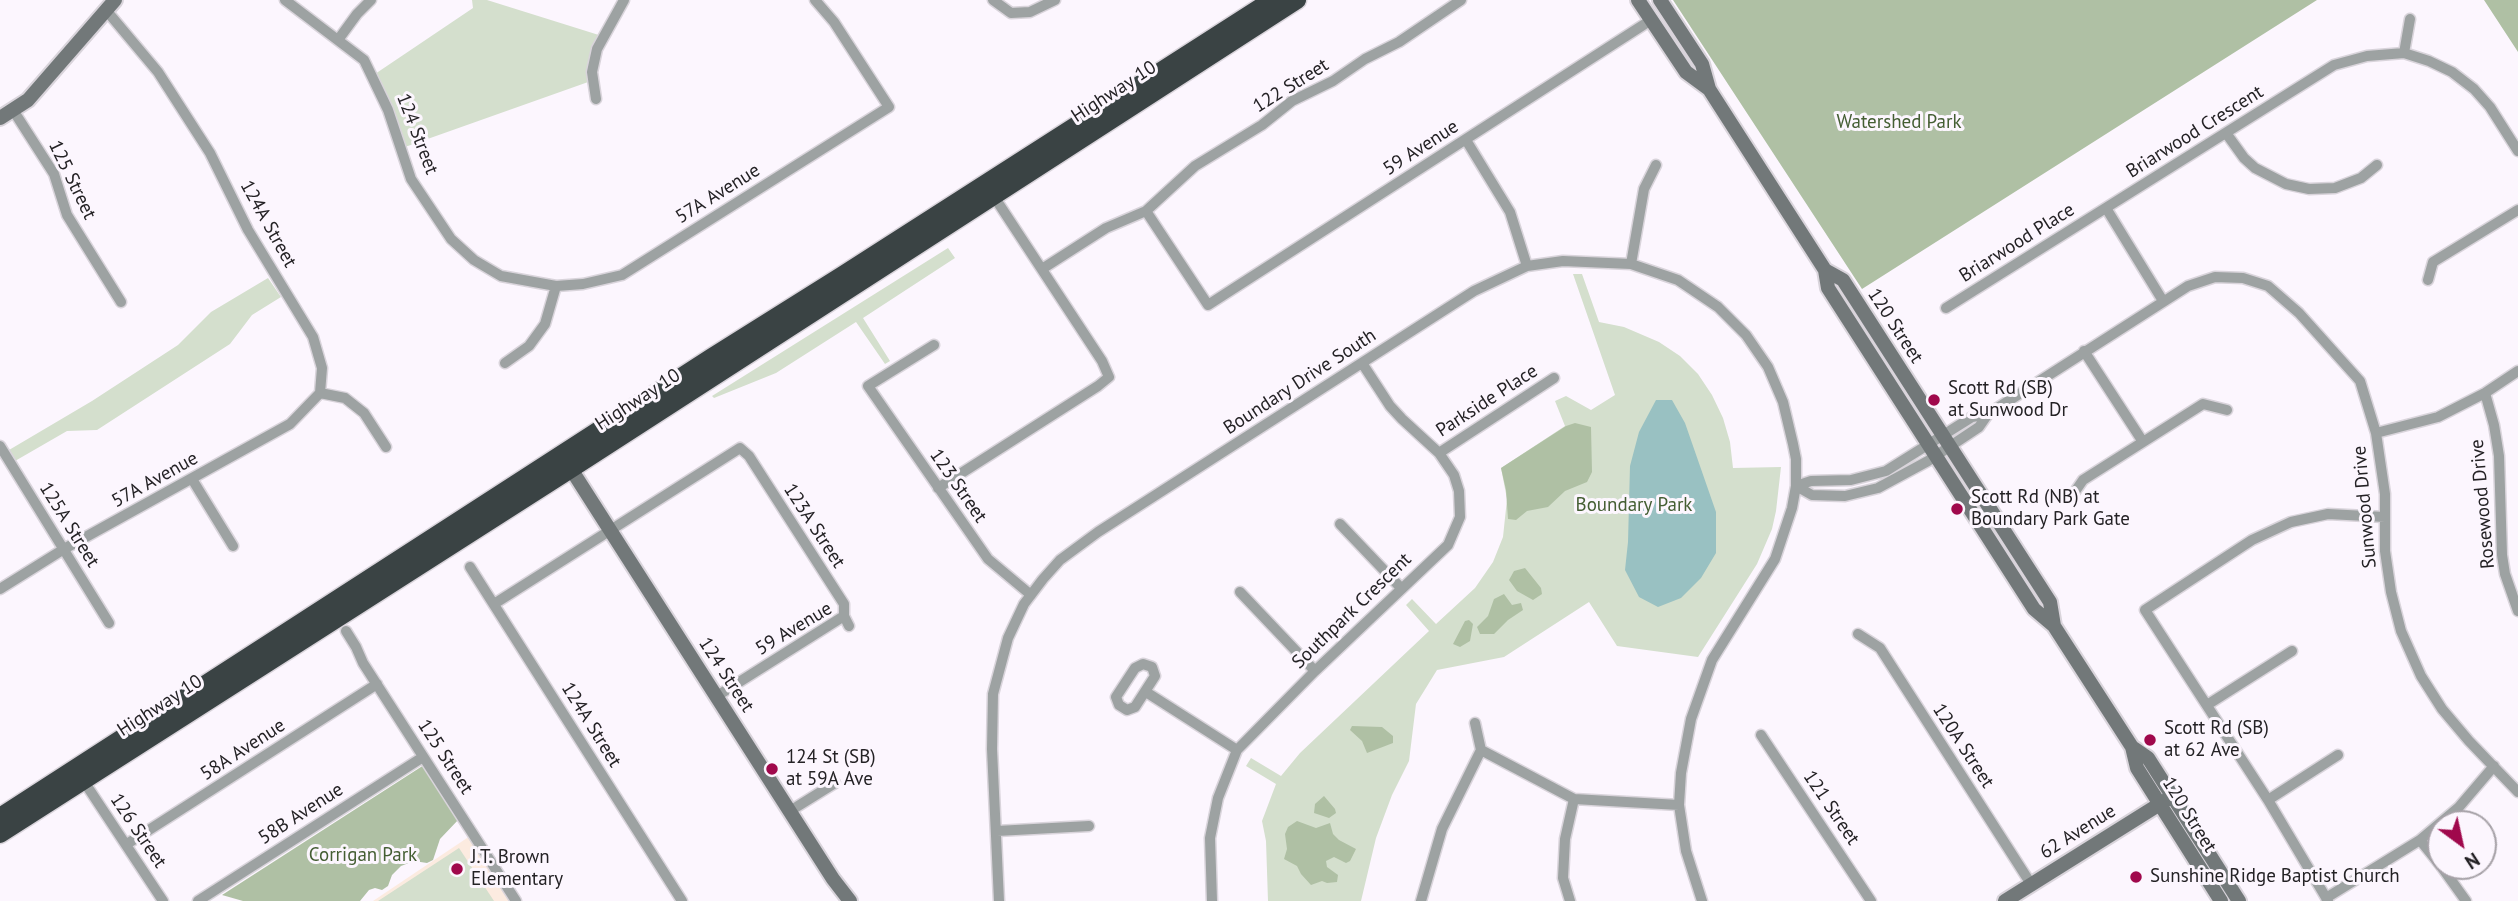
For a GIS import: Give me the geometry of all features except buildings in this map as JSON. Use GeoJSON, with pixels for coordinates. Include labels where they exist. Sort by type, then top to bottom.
{"type":"FeatureCollection","features":[{"type":"Feature","properties":{"kind":"highway","name":"Highway 10"},"geometry":{"type":"LineString","coordinates":[[0,817],[712,357],[1272,0]]}},
{"type":"Feature","properties":{"kind":"highway","name":"Highway 10"},"geometry":{"type":"LineString","coordinates":[[0,834],[1297,0]]}},
{"type":"Feature","properties":{"kind":"highway"},"geometry":{"type":"LineString","coordinates":[[571,469],[580,452],[705,371],[712,357]]}},
{"type":"Feature","properties":{"kind":"main road","name":"120 Street"},"geometry":{"type":"LineString","coordinates":[[1638,0],[1686,72],[1709,89]]}},
{"type":"Feature","properties":{"kind":"main road","name":"120 Street"},"geometry":{"type":"LineString","coordinates":[[1660,0],[1702,64],[1709,89],[1825,270],[1828,288],[2034,609],[2054,626],[2132,747],[2137,768],[2165,800],[2239,901]]}},
{"type":"Feature","properties":{"kind":"main road"},"geometry":{"type":"LineString","coordinates":[[6,114],[28,100],[111,5]]}},
{"type":"Feature","properties":{"kind":"main road","name":"120 Street"},"geometry":{"type":"LineString","coordinates":[[1825,270],[1843,280],[2050,602],[2054,626]]}},
{"type":"Feature","properties":{"kind":"main road","name":"124 Street"},"geometry":{"type":"LineString","coordinates":[[571,469],[833,879],[850,901]]}},
{"type":"Feature","properties":{"kind":"main road","name":"120 Street"},"geometry":{"type":"LineString","coordinates":[[2165,800],[2221,901]]}},
{"type":"Feature","properties":{"kind":"main road","name":"62 Avenue"},"geometry":{"type":"LineString","coordinates":[[2005,901],[2165,800]]}},
{"type":"Feature","properties":{"kind":"street","name":"124 Street"},"geometry":{"type":"LineString","coordinates":[[285,0],[364,60],[388,110],[411,179],[450,239],[474,260],[501,276],[556,286]]}},
{"type":"Feature","properties":{"kind":"street"},"geometry":{"type":"LineString","coordinates":[[338,40],[371,0]]}},
{"type":"Feature","properties":{"kind":"street"},"geometry":{"type":"LineString","coordinates":[[596,99],[592,72],[597,49],[624,0]]}},
{"type":"Feature","properties":{"kind":"street","name":"57A Avenue"},"geometry":{"type":"LineString","coordinates":[[556,286],[583,284],[622,275],[889,107],[834,22],[815,0]]}},
{"type":"Feature","properties":{"kind":"street"},"geometry":{"type":"LineString","coordinates":[[993,0],[1011,13],[1030,12],[1055,0]]}},
{"type":"Feature","properties":{"kind":"street","name":"122 Street"},"geometry":{"type":"LineString","coordinates":[[1042,269],[1106,228],[1146,211],[1195,166],[1262,125],[1292,102],[1399,42],[1461,0]]}},
{"type":"Feature","properties":{"kind":"street","name":"124A Street"},"geometry":{"type":"LineString","coordinates":[[111,5],[210,153],[248,230],[313,337],[321,368],[320,393]]}},
{"type":"Feature","properties":{"kind":"street"},"geometry":{"type":"LineString","coordinates":[[2404,53],[2410,19]]}},
{"type":"Feature","properties":{"kind":"street","name":"59 Avenue"},"geometry":{"type":"LineString","coordinates":[[1146,211],[1208,305],[1651,20]]}},
{"type":"Feature","properties":{"kind":"street","name":"Briarwood Crescent"},"geometry":{"type":"LineString","coordinates":[[2106,208],[2333,65],[2367,56],[2404,53],[2452,72],[2474,89],[2490,107],[2518,151]]}},
{"type":"Feature","properties":{"kind":"street","name":"125 Street"},"geometry":{"type":"LineString","coordinates":[[6,114],[54,174],[67,215],[121,302]]}},
{"type":"Feature","properties":{"kind":"street"},"geometry":{"type":"LineString","coordinates":[[2226,133],[2255,168],[2286,184],[2309,189],[2335,188],[2361,178],[2377,165]]}},
{"type":"Feature","properties":{"kind":"street"},"geometry":{"type":"LineString","coordinates":[[1466,140],[1510,212],[1527,266]]}},
{"type":"Feature","properties":{"kind":"street"},"geometry":{"type":"LineString","coordinates":[[1631,264],[1644,189],[1656,165]]}},
{"type":"Feature","properties":{"kind":"street"},"geometry":{"type":"LineString","coordinates":[[938,488],[1109,377],[1102,361],[993,195]]}},
{"type":"Feature","properties":{"kind":"street"},"geometry":{"type":"LineString","coordinates":[[2106,208],[2163,301]]}},
{"type":"Feature","properties":{"kind":"street","name":"Briarwood Place"},"geometry":{"type":"LineString","coordinates":[[1946,308],[2106,208]]}},
{"type":"Feature","properties":{"kind":"street"},"geometry":{"type":"LineString","coordinates":[[2428,281],[2433,262],[2518,210]]}},
{"type":"Feature","properties":{"kind":"street","name":"Boundary Drive South"},"geometry":{"type":"LineString","coordinates":[[999,901],[992,749],[993,694],[1008,638],[1031,595],[1060,560],[1098,532],[1474,291],[1527,266],[1563,261],[1631,264],[1678,281],[1718,307],[1746,335],[1768,367],[1783,402],[1796,459],[1796,486],[1792,508],[1775,559],[1712,660],[1696,703],[1681,773],[1679,805],[1686,851],[1702,901]]}},
{"type":"Feature","properties":{"kind":"street","name":"Sunwood Drive"},"geometry":{"type":"LineString","coordinates":[[1933,450],[1972,417],[1988,414],[2188,286],[2215,277],[2243,278],[2268,286],[2299,313],[2360,381],[2376,433],[2385,494],[2385,551],[2391,592],[2406,642],[2421,676],[2441,709],[2518,792]]}},
{"type":"Feature","properties":{"kind":"street"},"geometry":{"type":"LineString","coordinates":[[505,363],[529,346],[545,324],[556,286]]}},
{"type":"Feature","properties":{"kind":"street","name":"123 Street"},"geometry":{"type":"LineString","coordinates":[[934,345],[868,386],[988,559],[1031,595]]}},
{"type":"Feature","properties":{"kind":"street"},"geometry":{"type":"LineString","coordinates":[[2084,351],[2143,442]]}},
{"type":"Feature","properties":{"kind":"street","name":"Southpark Crescent"},"geometry":{"type":"LineString","coordinates":[[1212,901],[1210,838],[1218,799],[1237,750],[1315,671],[1448,545],[1460,517],[1459,491],[1454,475],[1439,453],[1396,412],[1362,363]]}},
{"type":"Feature","properties":{"kind":"street"},"geometry":{"type":"LineString","coordinates":[[2376,433],[2438,417],[2485,393],[2518,371]]}},
{"type":"Feature","properties":{"kind":"street","name":"Parkside Place"},"geometry":{"type":"LineString","coordinates":[[1439,453],[1554,378]]}},
{"type":"Feature","properties":{"kind":"street"},"geometry":{"type":"LineString","coordinates":[[320,393],[345,398],[364,413],[386,447]]}},
{"type":"Feature","properties":{"kind":"street","name":"57A Avenue"},"geometry":{"type":"LineString","coordinates":[[0,589],[64,549],[290,424],[320,393]]}},
{"type":"Feature","properties":{"kind":"street","name":"Rosewood Drive"},"geometry":{"type":"LineString","coordinates":[[2485,393],[2499,456],[2502,555],[2505,574],[2518,611]]}},
{"type":"Feature","properties":{"kind":"street"},"geometry":{"type":"LineString","coordinates":[[2072,496],[2083,480],[2203,404],[2227,410]]}},
{"type":"Feature","properties":{"kind":"street","name":"125A Street"},"geometry":{"type":"LineString","coordinates":[[0,446],[109,623]]}},
{"type":"Feature","properties":{"kind":"street","name":"123A Street"},"geometry":{"type":"LineString","coordinates":[[611,531],[740,448],[752,454],[844,604],[844,615]]}},
{"type":"Feature","properties":{"kind":"street"},"geometry":{"type":"LineString","coordinates":[[1796,486],[1812,495],[1845,496],[1878,488],[1903,476],[1933,450]]}},
{"type":"Feature","properties":{"kind":"street"},"geometry":{"type":"LineString","coordinates":[[1796,486],[1811,481],[1850,480],[1886,471],[1933,450]]}},
{"type":"Feature","properties":{"kind":"street"},"geometry":{"type":"LineString","coordinates":[[192,480],[233,545]]}},
{"type":"Feature","properties":{"kind":"street"},"geometry":{"type":"LineString","coordinates":[[2385,517],[2328,514],[2291,522],[2252,540],[2144,610],[2268,800],[2327,899],[2420,840],[2459,807],[2494,765]]}},
{"type":"Feature","properties":{"kind":"street"},"geometry":{"type":"LineString","coordinates":[[1340,524],[1401,588]]}},
{"type":"Feature","properties":{"kind":"street"},"geometry":{"type":"LineString","coordinates":[[494,604],[611,531]]}},
{"type":"Feature","properties":{"kind":"street","name":"124A Street"},"geometry":{"type":"LineString","coordinates":[[470,567],[682,901]]}},
{"type":"Feature","properties":{"kind":"street"},"geometry":{"type":"LineString","coordinates":[[1240,592],[1315,671]]}},
{"type":"Feature","properties":{"kind":"street","name":"59 Avenue"},"geometry":{"type":"LineString","coordinates":[[717,696],[844,615],[849,626]]}},
{"type":"Feature","properties":{"kind":"street","name":"125 Street"},"geometry":{"type":"LineString","coordinates":[[346,631],[516,901]]}},
{"type":"Feature","properties":{"kind":"street","name":"120A Street"},"geometry":{"type":"LineString","coordinates":[[1858,634],[1880,649],[2031,884]]}},
{"type":"Feature","properties":{"kind":"street"},"geometry":{"type":"LineString","coordinates":[[2207,705],[2292,651]]}},
{"type":"Feature","properties":{"kind":"street"},"geometry":{"type":"LineString","coordinates":[[1143,664],[1152,667],[1155,676],[1146,692],[1135,707],[1127,710],[1119,705],[1116,696],[1135,668],[1143,664]]}},
{"type":"Feature","properties":{"kind":"street","name":"58A Avenue"},"geometry":{"type":"LineString","coordinates":[[127,844],[377,684]]}},
{"type":"Feature","properties":{"kind":"street"},"geometry":{"type":"LineString","coordinates":[[1146,692],[1237,750]]}},
{"type":"Feature","properties":{"kind":"street"},"geometry":{"type":"LineString","coordinates":[[1421,901],[1442,829],[1481,750],[1475,723]]}},
{"type":"Feature","properties":{"kind":"street","name":"121 Street"},"geometry":{"type":"LineString","coordinates":[[1761,735],[1871,901]]}},
{"type":"Feature","properties":{"kind":"street"},"geometry":{"type":"LineString","coordinates":[[1481,750],[1574,799],[1679,805]]}},
{"type":"Feature","properties":{"kind":"street"},"geometry":{"type":"LineString","coordinates":[[2268,800],[2338,755]]}},
{"type":"Feature","properties":{"kind":"street","name":"58B Avenue"},"geometry":{"type":"LineString","coordinates":[[198,901],[423,757]]}},
{"type":"Feature","properties":{"kind":"street","name":"126 Street"},"geometry":{"type":"LineString","coordinates":[[83,780],[163,901]]}},
{"type":"Feature","properties":{"kind":"street"},"geometry":{"type":"LineString","coordinates":[[790,811],[835,783]]}},
{"type":"Feature","properties":{"kind":"street"},"geometry":{"type":"LineString","coordinates":[[1570,901],[1563,878],[1565,839],[1574,799]]}},
{"type":"Feature","properties":{"kind":"street"},"geometry":{"type":"LineString","coordinates":[[997,831],[1089,826]]}},
{"type":"Feature","properties":{"kind":"street"},"geometry":{"type":"LineString","coordinates":[[2420,840],[2427,849]]}},
{"type":"Feature","properties":{"kind":"street"},"geometry":{"type":"LineString","coordinates":[[2451,880],[2466,901]]}},
{"type":"Feature","properties":{"kind":"shaded area","name":"J.T. Brown Elementary"},"geometry":{"type":"Polygon","coordinates":[[[470,836],[512,901],[373,901],[470,836]]]}},
{"type":"Feature","properties":{"kind":"green space"},"geometry":{"type":"Polygon","coordinates":[[[472,0],[487,0],[602,36],[591,81],[405,147],[375,74],[473,8],[472,0]]]}},
{"type":"Feature","properties":{"kind":"green space","name":"Watershed Park"},"geometry":{"type":"Polygon","coordinates":[[[1673,0],[2317,0],[1862,289],[1673,0]]]}},
{"type":"Feature","properties":{"kind":"green space"},"geometry":{"type":"Polygon","coordinates":[[[2484,0],[2518,0],[2518,52],[2484,0]]]}},
{"type":"Feature","properties":{"kind":"green space"},"geometry":{"type":"Polygon","coordinates":[[[948,248],[955,258],[863,318],[890,361],[885,364],[856,322],[776,373],[714,398],[712,396],[948,248]]]}},
{"type":"Feature","properties":{"kind":"green space","name":"Boundary Park"},"geometry":{"type":"Polygon","coordinates":[[[1573,274],[1582,274],[1599,322],[1624,327],[1659,342],[1680,356],[1698,374],[1723,418],[1730,442],[1733,468],[1781,467],[1772,529],[1757,564],[1698,657],[1617,646],[1589,602],[1504,657],[1437,670],[1416,704],[1409,761],[1392,795],[1376,838],[1361,901],[1268,901],[1266,841],[1262,821],[1276,784],[1246,766],[1251,758],[1281,776],[1300,753],[1429,631],[1406,605],[1412,599],[1436,624],[1475,588],[1493,562],[1503,537],[1507,499],[1501,468],[1565,426],[1555,401],[1566,396],[1591,410],[1615,395],[1573,274]]]}},
{"type":"Feature","properties":{"kind":"green space"},"geometry":{"type":"Polygon","coordinates":[[[268,278],[281,297],[252,315],[230,344],[97,430],[67,431],[15,461],[9,450],[92,401],[178,345],[211,312],[268,278]]]}},
{"type":"Feature","properties":{"kind":"green space"},"geometry":{"type":"Polygon","coordinates":[[[1575,423],[1591,427],[1592,472],[1587,482],[1565,491],[1548,507],[1527,511],[1516,520],[1508,519],[1501,468],[1566,426],[1575,423]]]}},
{"type":"Feature","properties":{"kind":"green space"},"geometry":{"type":"Polygon","coordinates":[[[1525,568],[1541,588],[1542,594],[1533,600],[1517,591],[1509,580],[1514,571],[1525,568]]]}},
{"type":"Feature","properties":{"kind":"green space"},"geometry":{"type":"Polygon","coordinates":[[[1504,594],[1512,605],[1521,603],[1523,610],[1494,634],[1480,634],[1477,627],[1488,616],[1494,599],[1504,594]]]}},
{"type":"Feature","properties":{"kind":"green space"},"geometry":{"type":"Polygon","coordinates":[[[1469,620],[1473,624],[1470,641],[1460,647],[1453,644],[1465,621],[1469,620]]]}},
{"type":"Feature","properties":{"kind":"green space"},"geometry":{"type":"Polygon","coordinates":[[[1352,726],[1382,727],[1393,736],[1393,743],[1367,753],[1362,741],[1350,730],[1352,726]]]}},
{"type":"Feature","properties":{"kind":"green space","name":"Corrigan Park"},"geometry":{"type":"Polygon","coordinates":[[[424,765],[459,819],[440,839],[433,860],[427,863],[414,861],[401,866],[392,875],[388,886],[382,890],[369,890],[360,901],[243,901],[222,895],[424,765]]]}},
{"type":"Feature","properties":{"kind":"green space"},"geometry":{"type":"Polygon","coordinates":[[[1324,796],[1336,813],[1329,818],[1314,813],[1315,804],[1324,796]]]}},
{"type":"Feature","properties":{"kind":"green space"},"geometry":{"type":"Polygon","coordinates":[[[1297,821],[1316,828],[1330,823],[1333,834],[1339,840],[1356,849],[1346,863],[1334,857],[1326,861],[1327,867],[1338,875],[1337,882],[1322,881],[1311,885],[1297,866],[1284,859],[1287,849],[1285,834],[1288,827],[1297,821]]]}},
{"type":"Feature","properties":{"kind":"green space","name":"J.T. Brown Elementary"},"geometry":{"type":"Polygon","coordinates":[[[459,848],[494,901],[378,901],[459,848]]]}},
{"type":"Feature","properties":{"kind":"water"},"geometry":{"type":"Polygon","coordinates":[[[1656,400],[1672,400],[1685,423],[1716,512],[1716,553],[1701,578],[1681,598],[1658,607],[1639,597],[1625,570],[1630,466],[1639,432],[1656,400]]]}},
{"type":"Feature","properties":{"kind":"place","name":"Scott Rd (SB) at Sunwood Dr"},"geometry":{"type":"Point","coordinates":[1934,400]}},
{"type":"Feature","properties":{"kind":"place","name":"Scott Rd (NB) at Boundary Park Gate"},"geometry":{"type":"Point","coordinates":[1957,509]}},
{"type":"Feature","properties":{"kind":"place","name":"Scott Rd (SB) at 62 Ave"},"geometry":{"type":"Point","coordinates":[2150,740]}},
{"type":"Feature","properties":{"kind":"place","name":"124 St (SB) at 59A Ave"},"geometry":{"type":"Point","coordinates":[772,769]}},
{"type":"Feature","properties":{"kind":"place","name":"J.T. Brown Elementary"},"geometry":{"type":"Point","coordinates":[457,869]}},
{"type":"Feature","properties":{"kind":"place","name":"Sunshine Ridge Baptist Church"},"geometry":{"type":"Point","coordinates":[2136,877]}}]}
